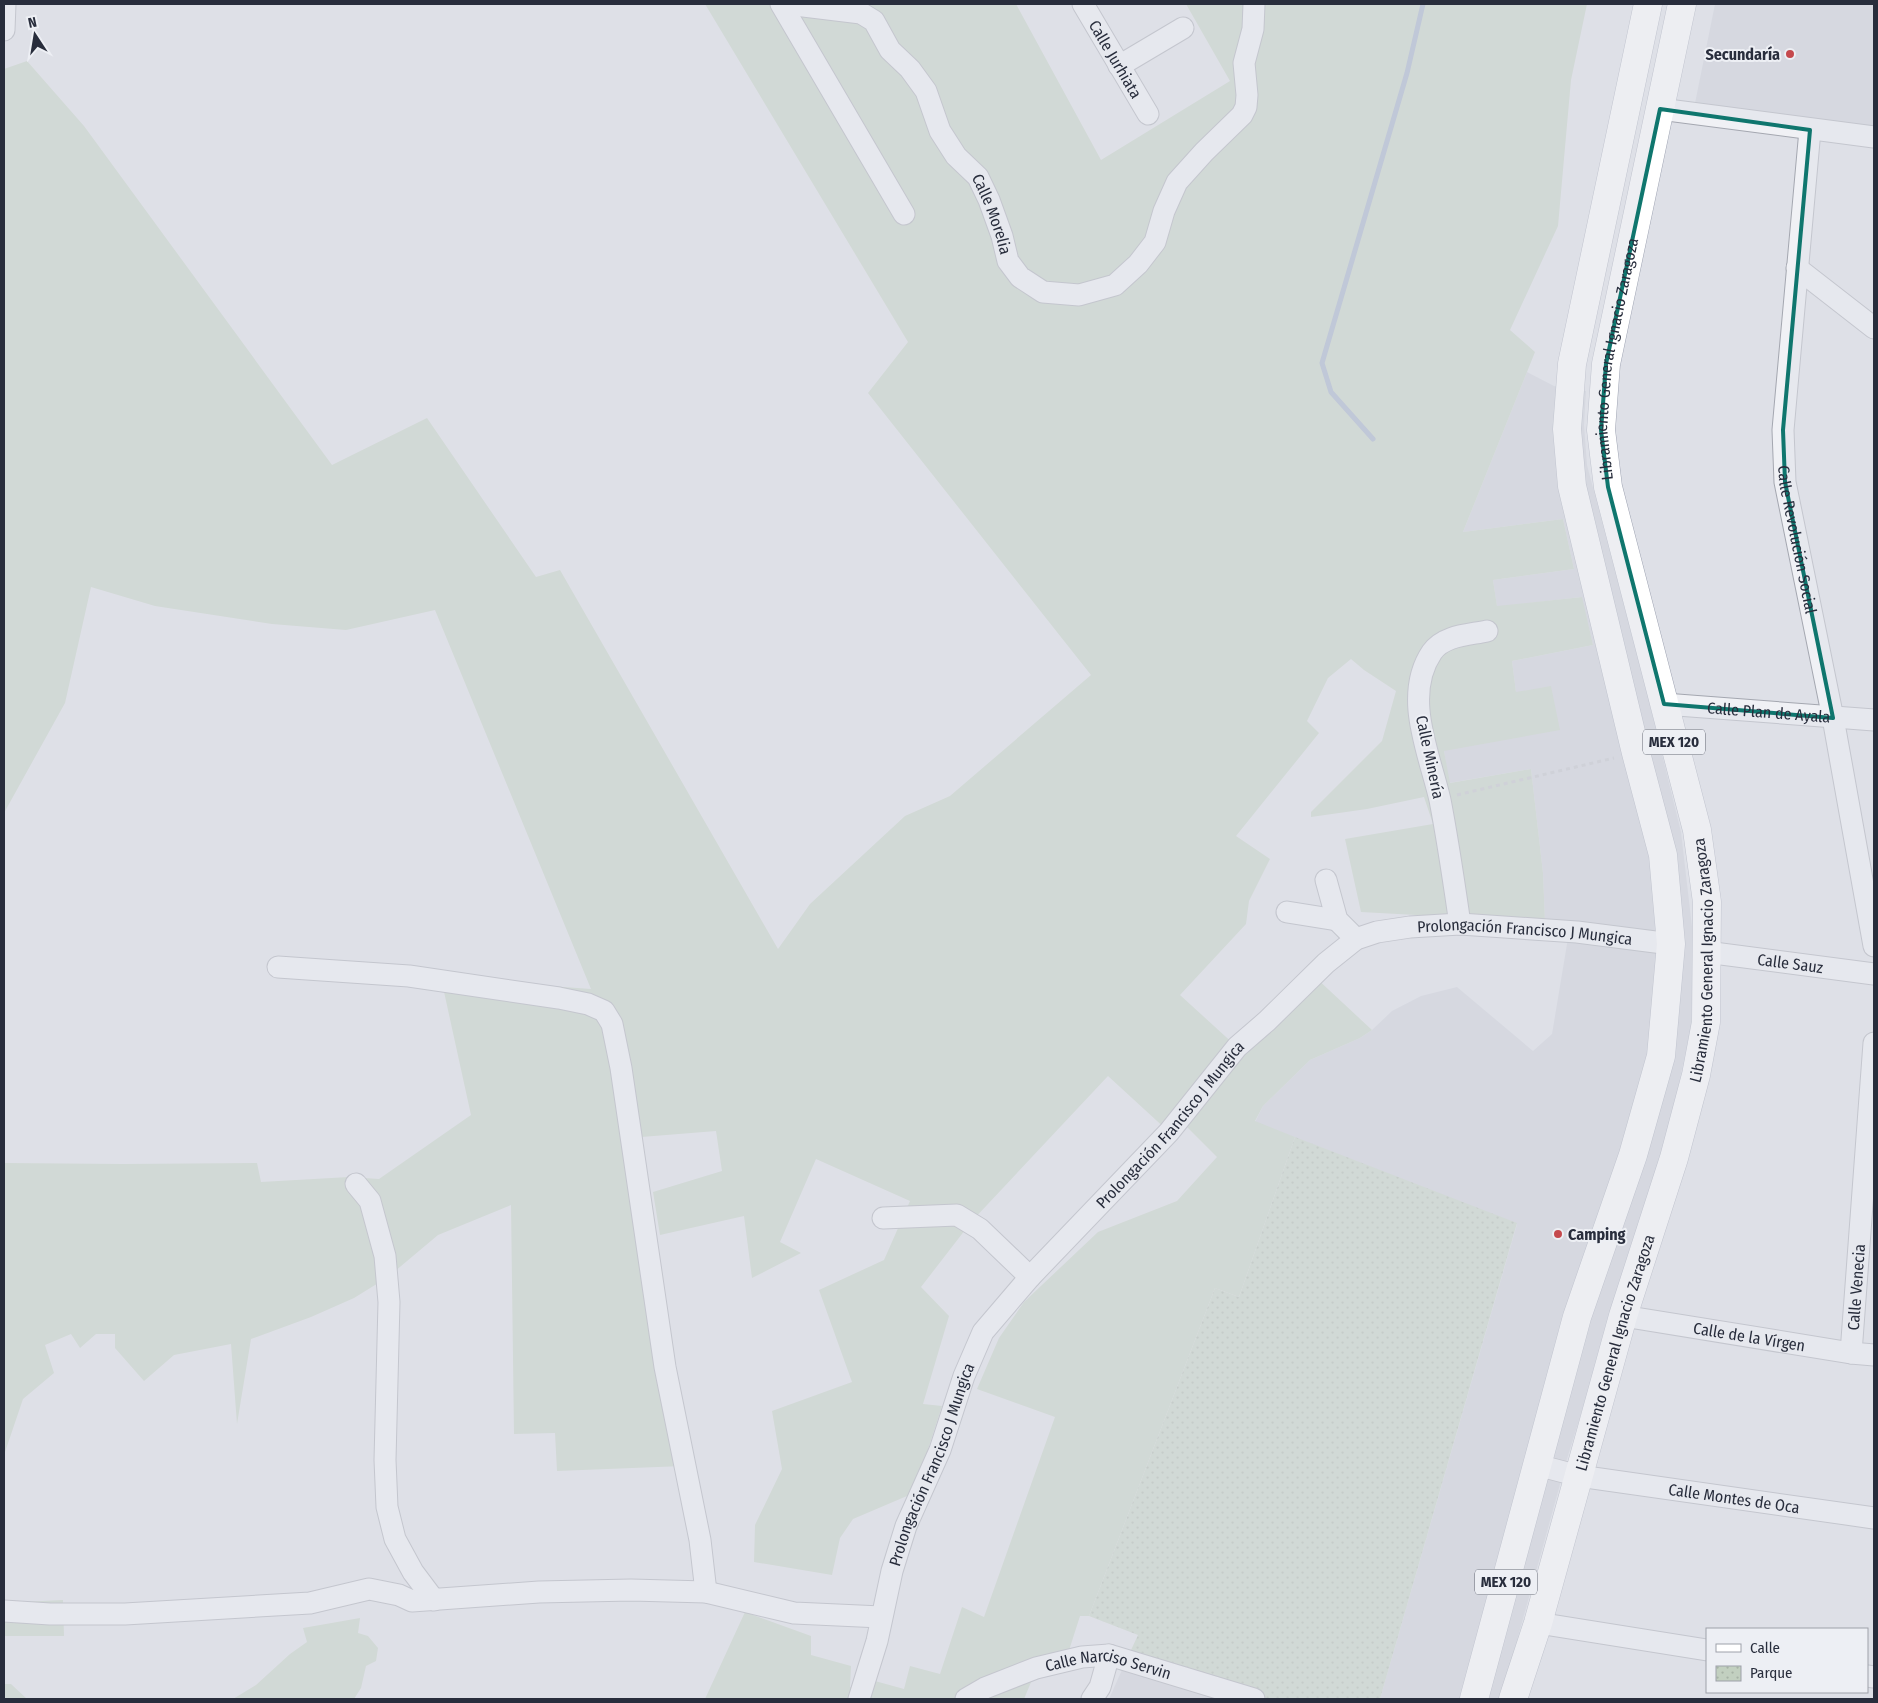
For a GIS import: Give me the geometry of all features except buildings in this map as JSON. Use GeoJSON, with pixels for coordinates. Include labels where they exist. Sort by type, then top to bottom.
{"type":"FeatureCollection","features":[{"type":"Feature","properties":{"kind":"main road","name":"Libramiento General Ignacio Zaragoza"},"geometry":{"type":"LineString","coordinates":[[1474,1699],[1577,1317],[1632,1155],[1661,1056],[1671,944],[1662,855],[1572,486],[1567,429],[1572,364],[1648,4]]}},
{"type":"Feature","properties":{"kind":"main road","name":"Libramiento General Ignacio Zaragoza"},"geometry":{"type":"LineString","coordinates":[[1512,1699],[1587,1477],[1623,1316],[1674,1158],[1696,1075],[1706,1022],[1706,902],[1697,830],[1608,487],[1601,430],[1606,364],[1682,4]]}},
{"type":"Feature","properties":{"kind":"street"},"geometry":{"type":"LineString","coordinates":[[4,30],[5,4]]}},
{"type":"Feature","properties":{"kind":"street"},"geometry":{"type":"LineString","coordinates":[[781,4],[904,214]]}},
{"type":"Feature","properties":{"kind":"street","name":"Calle Morelia"},"geometry":{"type":"LineString","coordinates":[[787,4],[861,14],[874,21],[890,50],[910,69],[926,91],[940,132],[956,156],[978,177],[1002,236],[1008,260],[1020,277],[1043,292],[1079,295],[1115,285],[1138,264],[1155,242],[1164,211],[1177,182],[1204,152],[1242,116],[1246,107],[1247,95],[1244,63],[1253,29],[1254,4]]}},
{"type":"Feature","properties":{"kind":"street","name":"Calle Jurhiata"},"geometry":{"type":"LineString","coordinates":[[1083,4],[1148,114]]}},
{"type":"Feature","properties":{"kind":"street"},"geometry":{"type":"LineString","coordinates":[[1119,66],[1183,28]]}},
{"type":"Feature","properties":{"kind":"street"},"geometry":{"type":"LineString","coordinates":[[1660,108],[1810,130],[1874,137]]}},
{"type":"Feature","properties":{"kind":"street","name":"Calle Revolución Social"},"geometry":{"type":"LineString","coordinates":[[1810,130],[1783,430],[1785,482],[1833,718],[1874,946]]}},
{"type":"Feature","properties":{"kind":"street"},"geometry":{"type":"LineString","coordinates":[[1797,268],[1874,328]]}},
{"type":"Feature","properties":{"kind":"street","name":"Calle Minería"},"geometry":{"type":"LineString","coordinates":[[1460,924],[1440,799],[1422,732],[1419,696],[1422,671],[1433,651],[1451,638],[1487,632]]}},
{"type":"Feature","properties":{"kind":"street","name":"Calle Plan de Ayala"},"geometry":{"type":"LineString","coordinates":[[1664,704],[1874,720]]}},
{"type":"Feature","properties":{"kind":"street"},"geometry":{"type":"LineString","coordinates":[[1326,880],[1337,920],[1356,940]]}},
{"type":"Feature","properties":{"kind":"street"},"geometry":{"type":"LineString","coordinates":[[1287,912],[1337,920]]}},
{"type":"Feature","properties":{"kind":"street","name":"Prolongación Francisco J Mungica"},"geometry":{"type":"LineString","coordinates":[[881,1617],[892,1571],[906,1526],[940,1450],[964,1376],[983,1332],[1030,1277],[1169,1132],[1237,1047],[1274,1015],[1326,963],[1356,940],[1377,932],[1410,927],[1460,924],[1577,932],[1671,944]]}},
{"type":"Feature","properties":{"kind":"street","name":"Calle Sauz"},"geometry":{"type":"LineString","coordinates":[[1706,952],[1874,974]]}},
{"type":"Feature","properties":{"kind":"street"},"geometry":{"type":"LineString","coordinates":[[278,967],[409,976],[560,998],[588,1004],[604,1011],[612,1024],[621,1068],[665,1366],[700,1540],[706,1592]]}},
{"type":"Feature","properties":{"kind":"street","name":"Calle Venecia"},"geometry":{"type":"LineString","coordinates":[[1851,1353],[1874,1042]]}},
{"type":"Feature","properties":{"kind":"street"},"geometry":{"type":"LineString","coordinates":[[356,1184],[370,1201],[385,1256],[389,1302],[384,1460],[387,1507],[395,1539],[413,1572],[434,1600]]}},
{"type":"Feature","properties":{"kind":"street"},"geometry":{"type":"LineString","coordinates":[[883,1218],[957,1215],[980,1229],[1030,1277]]}},
{"type":"Feature","properties":{"kind":"street","name":"Calle de la Vírgen"},"geometry":{"type":"LineString","coordinates":[[1623,1316],[1851,1353],[1874,1354]]}},
{"type":"Feature","properties":{"kind":"street","name":"Calle Montes de Oca"},"geometry":{"type":"LineString","coordinates":[[1537,1465],[1587,1477],[1874,1518]]}},
{"type":"Feature","properties":{"kind":"street"},"geometry":{"type":"LineString","coordinates":[[4,1611],[50,1614],[125,1614],[310,1603],[369,1589],[398,1595],[412,1601],[539,1592],[631,1590],[706,1592],[794,1613],[881,1617],[877,1641],[859,1699]]}},
{"type":"Feature","properties":{"kind":"street"},"geometry":{"type":"LineString","coordinates":[[1538,1623],[1706,1650]]}},
{"type":"Feature","properties":{"kind":"street"},"geometry":{"type":"LineString","coordinates":[[1092,1699],[1100,1687],[1109,1655]]}},
{"type":"Feature","properties":{"kind":"street","name":"Calle Narciso Servin"},"geometry":{"type":"LineString","coordinates":[[966,1699],[985,1688],[1036,1668],[1082,1657],[1109,1655],[1254,1699]]}},
{"type":"Feature","properties":{"kind":"path"},"geometry":{"type":"LineString","coordinates":[[1440,799],[1636,753]]}},
{"type":"Feature","properties":{"kind":"highlighted area"},"geometry":{"type":"Polygon","coordinates":[[[1660,109],[1810,130],[1783,430],[1785,482],[1833,718],[1664,704],[1608,487],[1601,430],[1606,364],[1660,109]]]}},
{"type":"Feature","properties":{"kind":"shaded area","name":"Secundaría"},"geometry":{"type":"Polygon","coordinates":[[[1715,4],[1874,4],[1874,129],[1695,103],[1715,4]]]}},
{"type":"Feature","properties":{"kind":"shaded area"},"geometry":{"type":"Polygon","coordinates":[[[1527,372],[1554,386],[1586,391],[1584,425],[1587,465],[1648,697],[1681,832],[1694,944],[1691,1026],[1670,1126],[1567,1459],[1501,1699],[1380,1699],[1517,1224],[1255,1122],[1263,1106],[1310,1060],[1360,1038],[1372,1030],[1392,1011],[1421,996],[1457,987],[1533,1051],[1552,1034],[1568,938],[1545,922],[1543,873],[1531,769],[1449,783],[1444,751],[1516,692],[1512,661],[1593,645],[1581,597],[1497,607],[1493,580],[1574,569],[1563,519],[1463,532],[1527,372]]]}},
{"type":"Feature","properties":{"kind":"shaded area"},"geometry":{"type":"Polygon","coordinates":[[[1125,1663],[1233,1699],[1109,1699],[1125,1663]]]}},
{"type":"Feature","properties":{"kind":"green space"},"geometry":{"type":"Polygon","coordinates":[[[705,4],[1016,4],[1101,160],[1230,81],[1186,4],[1587,4],[1571,80],[1558,226],[1510,330],[1535,352],[1463,532],[1563,519],[1574,569],[1493,580],[1497,606],[1582,597],[1593,645],[1512,661],[1516,692],[1551,686],[1560,730],[1444,751],[1450,783],[1531,769],[1543,873],[1545,922],[1361,912],[1345,839],[1433,824],[1424,797],[1367,809],[1311,817],[1311,812],[1382,741],[1396,691],[1351,659],[1328,678],[1307,721],[1319,733],[1236,836],[1270,859],[1249,901],[1246,924],[1180,995],[1237,1047],[1314,976],[1372,1030],[1360,1038],[1310,1060],[1263,1106],[1255,1121],[1295,1137],[1239,1297],[1215,1288],[1089,1616],[1080,1616],[1064,1666],[1034,1675],[1024,1699],[705,1699],[745,1612],[811,1636],[811,1655],[851,1666],[850,1687],[869,1693],[875,1681],[904,1689],[910,1666],[940,1674],[962,1607],[984,1617],[1055,1417],[977,1389],[999,1338],[1024,1302],[1098,1232],[1177,1201],[1217,1157],[1180,1120],[1169,1132],[1108,1076],[972,1221],[921,1287],[949,1316],[923,1404],[942,1406],[914,1493],[853,1519],[840,1538],[832,1575],[754,1562],[755,1525],[782,1469],[772,1411],[852,1382],[819,1290],[884,1260],[910,1201],[816,1159],[780,1242],[801,1253],[752,1278],[744,1216],[660,1235],[653,1192],[722,1171],[716,1131],[629,1138],[683,1466],[557,1471],[555,1433],[514,1434],[511,1205],[438,1235],[388,1277],[354,1298],[311,1317],[251,1339],[237,1424],[231,1344],[174,1355],[144,1381],[115,1348],[115,1334],[96,1334],[80,1348],[71,1334],[45,1345],[54,1373],[23,1399],[4,1455],[4,1163],[257,1163],[261,1182],[349,1177],[379,1179],[471,1115],[441,978],[591,989],[435,610],[346,630],[272,624],[155,606],[91,587],[65,703],[4,813],[4,69],[27,61],[84,126],[332,465],[427,418],[536,577],[560,570],[778,949],[810,904],[905,816],[950,796],[1091,675],[868,393],[908,342],[705,4]]]}},
{"type":"Feature","properties":{"kind":"green space"},"geometry":{"type":"Polygon","coordinates":[[[1295,1137],[1517,1223],[1380,1699],[1233,1699],[1125,1663],[1138,1635],[1089,1616],[1215,1288],[1239,1297],[1295,1137]]]}},
{"type":"Feature","properties":{"kind":"green space"},"geometry":{"type":"Polygon","coordinates":[[[63,1600],[64,1636],[4,1636],[4,1601],[63,1600]]]}},
{"type":"Feature","properties":{"kind":"green space"},"geometry":{"type":"Polygon","coordinates":[[[360,1618],[358,1633],[368,1636],[378,1648],[376,1661],[366,1666],[361,1688],[354,1699],[233,1699],[256,1685],[290,1654],[307,1642],[303,1628],[360,1618]]]}},
{"type":"Feature","properties":{"kind":"green space"},"geometry":{"type":"Polygon","coordinates":[[[4,1684],[11,1684],[27,1699],[4,1699],[4,1684]]]}},
{"type":"Feature","properties":{"kind":"waterway"},"geometry":{"type":"LineString","coordinates":[[1373,439],[1331,392],[1322,363],[1407,73],[1423,4]]}},
{"type":"Feature","properties":{"kind":"place","name":"Secundaría"},"geometry":{"type":"Point","coordinates":[1790,54]}},
{"type":"Feature","properties":{"kind":"place","name":"Camping"},"geometry":{"type":"Point","coordinates":[1558,1234]}}]}
